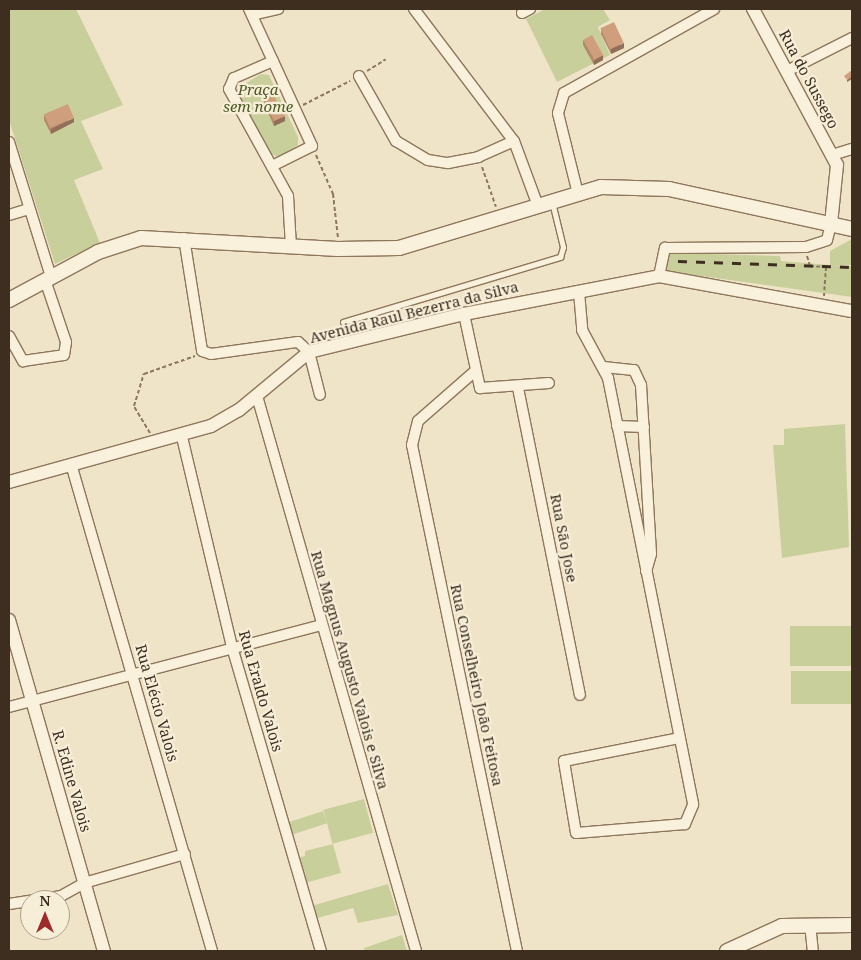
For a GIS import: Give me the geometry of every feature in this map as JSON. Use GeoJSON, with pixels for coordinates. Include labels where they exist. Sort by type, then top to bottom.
{"type":"FeatureCollection","features":[{"type":"Feature","properties":{"kind":"main road"},"geometry":{"type":"LineString","coordinates":[[9,300],[48,279],[131,240],[184,238],[338,249],[415,245],[601,187],[669,188],[852,229]]}},
{"type":"Feature","properties":{"kind":"main road"},"geometry":{"type":"LineString","coordinates":[[727,951],[769,930],[810,924],[852,924]]}},
{"type":"Feature","properties":{"kind":"street"},"geometry":{"type":"LineString","coordinates":[[272,166],[312,146],[250,12],[278,9]]}},
{"type":"Feature","properties":{"kind":"street"},"geometry":{"type":"LineString","coordinates":[[414,9],[514,142],[538,206]]}},
{"type":"Feature","properties":{"kind":"street"},"geometry":{"type":"LineString","coordinates":[[578,194],[558,113],[564,93],[572,86],[714,9]]}},
{"type":"Feature","properties":{"kind":"street","name":"Rua do Sussego"},"geometry":{"type":"LineString","coordinates":[[753,9],[832,155],[838,175],[831,224]]}},
{"type":"Feature","properties":{"kind":"street"},"geometry":{"type":"LineString","coordinates":[[787,71],[852,39]]}},
{"type":"Feature","properties":{"kind":"street"},"geometry":{"type":"LineString","coordinates":[[273,61],[234,78],[230,96],[272,166],[290,204],[291,246]]}},
{"type":"Feature","properties":{"kind":"street"},"geometry":{"type":"LineString","coordinates":[[359,76],[402,146],[438,163],[478,157],[514,142]]}},
{"type":"Feature","properties":{"kind":"street"},"geometry":{"type":"LineString","coordinates":[[9,145],[30,209],[66,342],[64,355],[23,361],[9,336]]}},
{"type":"Feature","properties":{"kind":"street"},"geometry":{"type":"LineString","coordinates":[[832,155],[852,149]]}},
{"type":"Feature","properties":{"kind":"street"},"geometry":{"type":"LineString","coordinates":[[9,215],[30,209]]}},
{"type":"Feature","properties":{"kind":"street"},"geometry":{"type":"LineString","coordinates":[[659,276],[661,254],[674,246],[806,247],[827,240],[831,224]]}},
{"type":"Feature","properties":{"kind":"street"},"geometry":{"type":"LineString","coordinates":[[184,238],[200,347],[208,354],[291,341],[309,352],[320,395]]}},
{"type":"Feature","properties":{"kind":"street","name":"Avenida Raul Bezerra da Silva"},"geometry":{"type":"LineString","coordinates":[[9,482],[71,464],[182,437],[212,426],[257,396],[309,352],[464,314],[659,276],[823,305],[852,312]]}},
{"type":"Feature","properties":{"kind":"street"},"geometry":{"type":"LineString","coordinates":[[579,292],[582,330],[604,367],[693,805],[689,820],[576,834],[564,761],[679,738]]}},
{"type":"Feature","properties":{"kind":"street"},"geometry":{"type":"LineString","coordinates":[[464,314],[474,372],[484,390],[518,388],[549,383]]}},
{"type":"Feature","properties":{"kind":"street"},"geometry":{"type":"LineString","coordinates":[[604,367],[634,370],[641,385],[651,554],[645,574]]}},
{"type":"Feature","properties":{"kind":"street","name":"Rua Conselheiro João Feitosa"},"geometry":{"type":"LineString","coordinates":[[474,372],[415,426],[412,444],[430,542],[518,951]]}},
{"type":"Feature","properties":{"kind":"street","name":"Rua São Jose"},"geometry":{"type":"LineString","coordinates":[[518,388],[580,695]]}},
{"type":"Feature","properties":{"kind":"street","name":"Rua Magnus Augusto Valois e Silva"},"geometry":{"type":"LineString","coordinates":[[257,396],[321,625],[416,951]]}},
{"type":"Feature","properties":{"kind":"street"},"geometry":{"type":"LineString","coordinates":[[617,426],[644,427]]}},
{"type":"Feature","properties":{"kind":"street","name":"Rua Eraldo Valois"},"geometry":{"type":"LineString","coordinates":[[182,437],[232,647],[320,951]]}},
{"type":"Feature","properties":{"kind":"street","name":"Rua Elécio Valois"},"geometry":{"type":"LineString","coordinates":[[71,464],[133,672],[212,951]]}},
{"type":"Feature","properties":{"kind":"street","name":"R. Edine Valois"},"geometry":{"type":"LineString","coordinates":[[9,620],[104,951]]}},
{"type":"Feature","properties":{"kind":"street"},"geometry":{"type":"LineString","coordinates":[[9,707],[133,672],[321,625]]}},
{"type":"Feature","properties":{"kind":"street"},"geometry":{"type":"LineString","coordinates":[[9,904],[61,896],[84,883],[185,854]]}},
{"type":"Feature","properties":{"kind":"street"},"geometry":{"type":"LineString","coordinates":[[810,924],[813,951]]}},
{"type":"Feature","properties":{"kind":"lane"},"geometry":{"type":"LineString","coordinates":[[343,322],[560,257],[563,247],[552,202]]}},
{"type":"Feature","properties":{"kind":"path"},"geometry":{"type":"LineString","coordinates":[[295,109],[359,76],[386,59]]}},
{"type":"Feature","properties":{"kind":"path"},"geometry":{"type":"LineString","coordinates":[[312,146],[337,210],[338,249]]}},
{"type":"Feature","properties":{"kind":"path"},"geometry":{"type":"LineString","coordinates":[[478,157],[501,219]]}},
{"type":"Feature","properties":{"kind":"path"},"geometry":{"type":"LineString","coordinates":[[806,247],[807,264],[828,270],[823,305]]}},
{"type":"Feature","properties":{"kind":"path"},"geometry":{"type":"LineString","coordinates":[[157,443],[134,406],[144,374],[208,354]]}},
{"type":"Feature","properties":{"kind":"green space"},"geometry":{"type":"Polygon","coordinates":[[[9,9],[76,9],[123,105],[81,121],[103,169],[74,180],[100,243],[55,264],[9,120],[9,9]]]}},
{"type":"Feature","properties":{"kind":"green space"},"geometry":{"type":"Polygon","coordinates":[[[545,9],[603,9],[610,20],[598,27],[610,55],[557,82],[526,19],[545,9]]]}},
{"type":"Feature","properties":{"kind":"green space","name":"Praça sem nome"},"geometry":{"type":"Polygon","coordinates":[[[261,74],[269,75],[298,137],[298,145],[280,158],[267,152],[235,90],[261,74]]]}},
{"type":"Feature","properties":{"kind":"green space"},"geometry":{"type":"Polygon","coordinates":[[[852,239],[852,265],[832,265],[852,266],[852,297],[665,271],[670,253],[780,256],[781,261],[830,265],[830,251],[852,239]]]}},
{"type":"Feature","properties":{"kind":"green space"},"geometry":{"type":"Polygon","coordinates":[[[845,424],[849,547],[782,558],[773,445],[784,445],[784,429],[845,424]]]}},
{"type":"Feature","properties":{"kind":"green space"},"geometry":{"type":"Polygon","coordinates":[[[790,626],[852,626],[852,666],[790,666],[790,626]]]}},
{"type":"Feature","properties":{"kind":"green space"},"geometry":{"type":"Polygon","coordinates":[[[791,671],[852,671],[852,704],[791,704],[791,671]]]}},
{"type":"Feature","properties":{"kind":"green space"},"geometry":{"type":"Polygon","coordinates":[[[364,799],[373,833],[332,844],[323,810],[364,799]]]}},
{"type":"Feature","properties":{"kind":"green space"},"geometry":{"type":"Polygon","coordinates":[[[323,811],[327,823],[292,835],[288,822],[323,811]]]}},
{"type":"Feature","properties":{"kind":"green space"},"geometry":{"type":"Polygon","coordinates":[[[333,844],[341,873],[305,883],[297,858],[305,856],[305,851],[333,844]]]}},
{"type":"Feature","properties":{"kind":"green space"},"geometry":{"type":"Polygon","coordinates":[[[388,884],[398,915],[358,923],[353,908],[314,919],[311,906],[388,884]]]}},
{"type":"Feature","properties":{"kind":"green space"},"geometry":{"type":"Polygon","coordinates":[[[402,935],[407,951],[364,951],[364,948],[402,935]]]}},
{"type":"Feature","properties":{"kind":"building"},"geometry":{"type":"Polygon","coordinates":[[[614,22],[624,43],[610,49],[600,28],[614,22]]]}},
{"type":"Feature","properties":{"kind":"building"},"geometry":{"type":"Polygon","coordinates":[[[592,35],[603,55],[594,60],[583,40],[592,35]]]}},
{"type":"Feature","properties":{"kind":"building"},"geometry":{"type":"Polygon","coordinates":[[[852,70],[852,76],[847,80],[844,76],[852,70]]]}},
{"type":"Feature","properties":{"kind":"building"},"geometry":{"type":"Polygon","coordinates":[[[273,94],[285,116],[274,121],[264,99],[273,94]]]}},
{"type":"Feature","properties":{"kind":"building"},"geometry":{"type":"Polygon","coordinates":[[[68,104],[74,118],[50,128],[44,114],[68,104]]]}},
{"type":"Feature","properties":{"kind":"railway"},"geometry":{"type":"LineString","coordinates":[[678,261],[852,267]]}}]}
